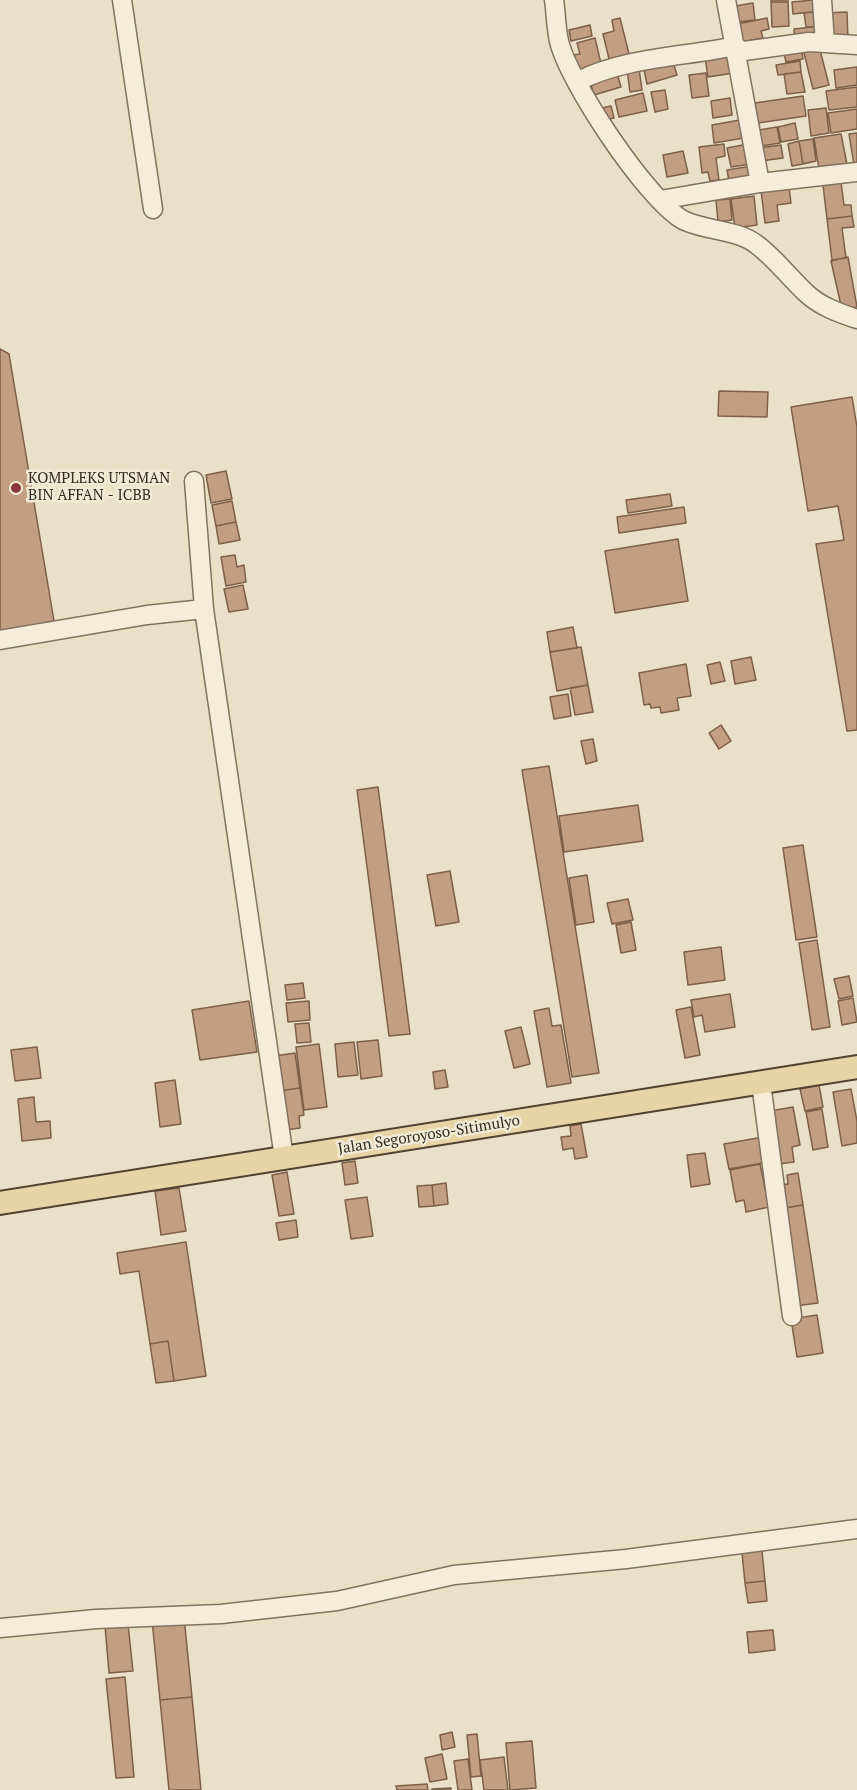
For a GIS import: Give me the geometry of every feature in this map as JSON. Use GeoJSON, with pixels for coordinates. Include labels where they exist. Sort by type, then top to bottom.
{"type":"FeatureCollection","features":[{"type":"Feature","properties":{"kind":"main road","name":"Jalan Segoroyoso-Sitimulyo"},"geometry":{"type":"LineString","coordinates":[[0,1203],[857,1067]]}},
{"type":"Feature","properties":{"kind":"street"},"geometry":{"type":"LineString","coordinates":[[122,0],[153,209]]}},
{"type":"Feature","properties":{"kind":"street"},"geometry":{"type":"LineString","coordinates":[[554,0],[559,41],[578,81],[632,167],[660,200],[682,219],[754,243],[775,260],[806,294],[832,310],[857,319]]}},
{"type":"Feature","properties":{"kind":"street"},"geometry":{"type":"LineString","coordinates":[[726,0],[760,183]]}},
{"type":"Feature","properties":{"kind":"street"},"geometry":{"type":"LineString","coordinates":[[822,0],[825,43]]}},
{"type":"Feature","properties":{"kind":"street"},"geometry":{"type":"LineString","coordinates":[[578,81],[597,71],[654,58],[809,42],[857,45]]}},
{"type":"Feature","properties":{"kind":"street"},"geometry":{"type":"LineString","coordinates":[[660,200],[760,183],[857,172]]}},
{"type":"Feature","properties":{"kind":"street"},"geometry":{"type":"LineString","coordinates":[[194,481],[204,609],[284,1158]]}},
{"type":"Feature","properties":{"kind":"street"},"geometry":{"type":"LineString","coordinates":[[0,640],[147,615],[204,609]]}},
{"type":"Feature","properties":{"kind":"street"},"geometry":{"type":"LineString","coordinates":[[761,1083],[792,1316]]}},
{"type":"Feature","properties":{"kind":"street"},"geometry":{"type":"LineString","coordinates":[[0,1628],[96,1619],[220,1614],[337,1601],[454,1575],[626,1559],[857,1529]]}},
{"type":"Feature","properties":{"kind":"building"},"geometry":{"type":"Polygon","coordinates":[[[771,0],[788,0],[788,2],[771,2],[771,0]]]}},
{"type":"Feature","properties":{"kind":"building"},"geometry":{"type":"Polygon","coordinates":[[[813,0],[820,11],[793,14],[792,2],[813,0]]]}},
{"type":"Feature","properties":{"kind":"building"},"geometry":{"type":"Polygon","coordinates":[[[771,2],[788,2],[789,26],[772,27],[771,2]]]}},
{"type":"Feature","properties":{"kind":"building"},"geometry":{"type":"Polygon","coordinates":[[[753,3],[755,20],[737,22],[735,6],[753,3]]]}},
{"type":"Feature","properties":{"kind":"building"},"geometry":{"type":"Polygon","coordinates":[[[820,11],[822,26],[806,27],[804,13],[820,11]]]}},
{"type":"Feature","properties":{"kind":"building"},"geometry":{"type":"Polygon","coordinates":[[[847,12],[848,40],[827,41],[825,13],[847,12]]]}},
{"type":"Feature","properties":{"kind":"building"},"geometry":{"type":"Polygon","coordinates":[[[620,18],[630,58],[610,63],[603,34],[614,31],[612,20],[620,18]]]}},
{"type":"Feature","properties":{"kind":"building"},"geometry":{"type":"Polygon","coordinates":[[[767,18],[769,29],[761,31],[763,38],[742,42],[738,24],[767,18]]]}},
{"type":"Feature","properties":{"kind":"building"},"geometry":{"type":"Polygon","coordinates":[[[590,25],[592,36],[571,41],[569,30],[590,25]]]}},
{"type":"Feature","properties":{"kind":"building"},"geometry":{"type":"Polygon","coordinates":[[[822,26],[823,39],[795,42],[794,29],[822,26]]]}},
{"type":"Feature","properties":{"kind":"building"},"geometry":{"type":"Polygon","coordinates":[[[595,38],[602,68],[577,74],[573,55],[580,54],[577,43],[595,38]]]}},
{"type":"Feature","properties":{"kind":"building"},"geometry":{"type":"Polygon","coordinates":[[[801,45],[803,59],[786,62],[783,48],[801,45]]]}},
{"type":"Feature","properties":{"kind":"building"},"geometry":{"type":"Polygon","coordinates":[[[819,46],[829,85],[813,89],[803,49],[819,46]]]}},
{"type":"Feature","properties":{"kind":"building"},"geometry":{"type":"Polygon","coordinates":[[[731,54],[734,73],[708,77],[705,58],[731,54]]]}},
{"type":"Feature","properties":{"kind":"building"},"geometry":{"type":"Polygon","coordinates":[[[800,61],[801,72],[778,75],[776,65],[800,61]]]}},
{"type":"Feature","properties":{"kind":"building"},"geometry":{"type":"Polygon","coordinates":[[[673,62],[677,75],[647,84],[644,70],[673,62]]]}},
{"type":"Feature","properties":{"kind":"building"},"geometry":{"type":"Polygon","coordinates":[[[857,67],[857,85],[836,88],[834,70],[857,67]]]}},
{"type":"Feature","properties":{"kind":"building"},"geometry":{"type":"Polygon","coordinates":[[[639,68],[642,90],[630,92],[627,70],[639,68]]]}},
{"type":"Feature","properties":{"kind":"building"},"geometry":{"type":"Polygon","coordinates":[[[801,72],[805,92],[787,94],[784,74],[801,72]]]}},
{"type":"Feature","properties":{"kind":"building"},"geometry":{"type":"Polygon","coordinates":[[[617,73],[621,87],[594,95],[590,81],[617,73]]]}},
{"type":"Feature","properties":{"kind":"building"},"geometry":{"type":"Polygon","coordinates":[[[706,73],[709,96],[692,98],[689,75],[706,73]]]}},
{"type":"Feature","properties":{"kind":"building"},"geometry":{"type":"Polygon","coordinates":[[[857,87],[857,107],[829,110],[826,91],[857,87]]]}},
{"type":"Feature","properties":{"kind":"building"},"geometry":{"type":"Polygon","coordinates":[[[665,90],[668,109],[655,112],[651,92],[665,90]]]}},
{"type":"Feature","properties":{"kind":"building"},"geometry":{"type":"Polygon","coordinates":[[[643,93],[647,111],[619,117],[615,100],[643,93]]]}},
{"type":"Feature","properties":{"kind":"building"},"geometry":{"type":"Polygon","coordinates":[[[803,96],[806,116],[751,124],[748,104],[803,96]]]}},
{"type":"Feature","properties":{"kind":"building"},"geometry":{"type":"Polygon","coordinates":[[[730,98],[732,115],[713,118],[711,101],[730,98]]]}},
{"type":"Feature","properties":{"kind":"building"},"geometry":{"type":"Polygon","coordinates":[[[611,106],[614,118],[605,120],[602,108],[611,106]]]}},
{"type":"Feature","properties":{"kind":"building"},"geometry":{"type":"Polygon","coordinates":[[[826,108],[829,133],[811,136],[808,110],[826,108]]]}},
{"type":"Feature","properties":{"kind":"building"},"geometry":{"type":"Polygon","coordinates":[[[857,109],[857,129],[831,133],[828,113],[857,109]]]}},
{"type":"Feature","properties":{"kind":"building"},"geometry":{"type":"Polygon","coordinates":[[[740,120],[744,138],[714,143],[712,125],[740,120]]]}},
{"type":"Feature","properties":{"kind":"building"},"geometry":{"type":"Polygon","coordinates":[[[795,123],[798,139],[781,142],[778,127],[795,123]]]}},
{"type":"Feature","properties":{"kind":"building"},"geometry":{"type":"Polygon","coordinates":[[[777,127],[780,143],[755,147],[753,131],[777,127]]]}},
{"type":"Feature","properties":{"kind":"building"},"geometry":{"type":"Polygon","coordinates":[[[857,133],[857,165],[854,165],[849,134],[857,133]]]}},
{"type":"Feature","properties":{"kind":"building"},"geometry":{"type":"Polygon","coordinates":[[[841,134],[847,164],[819,169],[814,138],[841,134]]]}},
{"type":"Feature","properties":{"kind":"building"},"geometry":{"type":"Polygon","coordinates":[[[813,139],[816,161],[803,164],[799,141],[813,139]]]}},
{"type":"Feature","properties":{"kind":"building"},"geometry":{"type":"Polygon","coordinates":[[[799,141],[803,164],[792,166],[788,144],[799,141]]]}},
{"type":"Feature","properties":{"kind":"building"},"geometry":{"type":"Polygon","coordinates":[[[724,144],[725,156],[716,158],[719,180],[710,181],[708,172],[702,173],[699,147],[724,144]]]}},
{"type":"Feature","properties":{"kind":"building"},"geometry":{"type":"Polygon","coordinates":[[[748,144],[751,164],[731,167],[727,148],[748,144]]]}},
{"type":"Feature","properties":{"kind":"building"},"geometry":{"type":"Polygon","coordinates":[[[781,145],[783,158],[761,161],[759,148],[781,145]]]}},
{"type":"Feature","properties":{"kind":"building"},"geometry":{"type":"Polygon","coordinates":[[[683,151],[688,173],[667,177],[663,155],[683,151]]]}},
{"type":"Feature","properties":{"kind":"building"},"geometry":{"type":"Polygon","coordinates":[[[752,166],[754,182],[730,186],[727,170],[752,166]]]}},
{"type":"Feature","properties":{"kind":"building"},"geometry":{"type":"Polygon","coordinates":[[[841,182],[844,205],[851,205],[852,216],[827,219],[823,185],[841,182]]]}},
{"type":"Feature","properties":{"kind":"building"},"geometry":{"type":"Polygon","coordinates":[[[789,187],[791,203],[777,205],[779,221],[765,223],[761,190],[789,187]]]}},
{"type":"Feature","properties":{"kind":"building"},"geometry":{"type":"Polygon","coordinates":[[[754,196],[757,225],[735,228],[731,199],[754,196]]]}},
{"type":"Feature","properties":{"kind":"building"},"geometry":{"type":"Polygon","coordinates":[[[730,199],[732,220],[718,222],[716,200],[730,199]]]}},
{"type":"Feature","properties":{"kind":"building"},"geometry":{"type":"Polygon","coordinates":[[[852,216],[854,227],[842,228],[846,258],[832,260],[827,219],[852,216]]]}},
{"type":"Feature","properties":{"kind":"building"},"geometry":{"type":"Polygon","coordinates":[[[848,257],[857,307],[842,310],[831,261],[848,257]]]}},
{"type":"Feature","properties":{"kind":"building","name":"KOMPLEKS UTSMAN BIN AFFAN - ICBB"},"geometry":{"type":"Polygon","coordinates":[[[0,349],[9,354],[54,621],[0,632],[0,349]]]}},
{"type":"Feature","properties":{"kind":"building"},"geometry":{"type":"Polygon","coordinates":[[[719,391],[768,392],[767,417],[718,416],[719,391]]]}},
{"type":"Feature","properties":{"kind":"building"},"geometry":{"type":"Polygon","coordinates":[[[852,397],[857,427],[857,730],[847,731],[816,544],[844,540],[838,506],[808,511],[791,407],[852,397]]]}},
{"type":"Feature","properties":{"kind":"building"},"geometry":{"type":"Polygon","coordinates":[[[226,471],[232,499],[211,503],[206,475],[226,471]]]}},
{"type":"Feature","properties":{"kind":"building"},"geometry":{"type":"Polygon","coordinates":[[[670,494],[672,506],[628,513],[626,500],[670,494]]]}},
{"type":"Feature","properties":{"kind":"building"},"geometry":{"type":"Polygon","coordinates":[[[232,501],[236,522],[216,526],[212,505],[232,501]]]}},
{"type":"Feature","properties":{"kind":"building"},"geometry":{"type":"Polygon","coordinates":[[[684,507],[686,523],[619,533],[617,517],[684,507]]]}},
{"type":"Feature","properties":{"kind":"building"},"geometry":{"type":"Polygon","coordinates":[[[236,522],[240,540],[219,544],[216,526],[236,522]]]}},
{"type":"Feature","properties":{"kind":"building"},"geometry":{"type":"Polygon","coordinates":[[[678,539],[688,601],[615,613],[605,551],[678,539]]]}},
{"type":"Feature","properties":{"kind":"building"},"geometry":{"type":"Polygon","coordinates":[[[235,555],[237,567],[244,565],[246,582],[226,586],[221,557],[235,555]]]}},
{"type":"Feature","properties":{"kind":"building"},"geometry":{"type":"Polygon","coordinates":[[[243,585],[248,609],[229,612],[224,589],[243,585]]]}},
{"type":"Feature","properties":{"kind":"building"},"geometry":{"type":"Polygon","coordinates":[[[573,627],[577,648],[550,652],[547,632],[573,627]]]}},
{"type":"Feature","properties":{"kind":"building"},"geometry":{"type":"Polygon","coordinates":[[[581,647],[588,685],[557,691],[550,652],[581,647]]]}},
{"type":"Feature","properties":{"kind":"building"},"geometry":{"type":"Polygon","coordinates":[[[751,657],[756,680],[735,684],[731,661],[751,657]]]}},
{"type":"Feature","properties":{"kind":"building"},"geometry":{"type":"Polygon","coordinates":[[[720,662],[725,681],[711,684],[707,665],[720,662]]]}},
{"type":"Feature","properties":{"kind":"building"},"geometry":{"type":"Polygon","coordinates":[[[686,664],[691,696],[677,698],[679,710],[661,713],[660,707],[651,708],[650,704],[644,705],[639,673],[686,664]]]}},
{"type":"Feature","properties":{"kind":"building"},"geometry":{"type":"Polygon","coordinates":[[[588,685],[593,712],[575,715],[570,688],[588,685]]]}},
{"type":"Feature","properties":{"kind":"building"},"geometry":{"type":"Polygon","coordinates":[[[568,694],[571,716],[554,719],[550,697],[568,694]]]}},
{"type":"Feature","properties":{"kind":"building"},"geometry":{"type":"Polygon","coordinates":[[[721,725],[731,741],[719,749],[709,733],[721,725]]]}},
{"type":"Feature","properties":{"kind":"building"},"geometry":{"type":"Polygon","coordinates":[[[593,739],[597,761],[586,764],[581,741],[593,739]]]}},
{"type":"Feature","properties":{"kind":"building"},"geometry":{"type":"Polygon","coordinates":[[[549,766],[599,1073],[572,1077],[522,770],[549,766]]]}},
{"type":"Feature","properties":{"kind":"building"},"geometry":{"type":"Polygon","coordinates":[[[378,787],[410,1034],[389,1036],[357,790],[378,787]]]}},
{"type":"Feature","properties":{"kind":"building"},"geometry":{"type":"Polygon","coordinates":[[[638,805],[643,841],[564,852],[559,816],[638,805]]]}},
{"type":"Feature","properties":{"kind":"building"},"geometry":{"type":"Polygon","coordinates":[[[803,845],[817,937],[796,940],[783,848],[803,845]]]}},
{"type":"Feature","properties":{"kind":"building"},"geometry":{"type":"Polygon","coordinates":[[[450,871],[459,922],[436,926],[427,875],[450,871]]]}},
{"type":"Feature","properties":{"kind":"building"},"geometry":{"type":"Polygon","coordinates":[[[587,875],[594,922],[576,925],[569,878],[587,875]]]}},
{"type":"Feature","properties":{"kind":"building"},"geometry":{"type":"Polygon","coordinates":[[[628,899],[633,920],[612,924],[607,903],[628,899]]]}},
{"type":"Feature","properties":{"kind":"building"},"geometry":{"type":"Polygon","coordinates":[[[631,922],[636,950],[621,953],[616,925],[631,922]]]}},
{"type":"Feature","properties":{"kind":"building"},"geometry":{"type":"Polygon","coordinates":[[[817,940],[830,1027],[812,1030],[799,943],[817,940]]]}},
{"type":"Feature","properties":{"kind":"building"},"geometry":{"type":"Polygon","coordinates":[[[721,947],[725,980],[688,985],[684,952],[721,947]]]}},
{"type":"Feature","properties":{"kind":"building"},"geometry":{"type":"Polygon","coordinates":[[[849,976],[853,996],[839,999],[834,979],[849,976]]]}},
{"type":"Feature","properties":{"kind":"building"},"geometry":{"type":"Polygon","coordinates":[[[303,983],[305,998],[287,1000],[285,985],[303,983]]]}},
{"type":"Feature","properties":{"kind":"building"},"geometry":{"type":"Polygon","coordinates":[[[730,994],[735,1027],[705,1032],[702,1015],[694,1017],[691,1000],[730,994]]]}},
{"type":"Feature","properties":{"kind":"building"},"geometry":{"type":"Polygon","coordinates":[[[853,998],[857,1022],[842,1025],[838,1001],[853,998]]]}},
{"type":"Feature","properties":{"kind":"building"},"geometry":{"type":"Polygon","coordinates":[[[249,1001],[257,1052],[200,1060],[192,1010],[249,1001]]]}},
{"type":"Feature","properties":{"kind":"building"},"geometry":{"type":"Polygon","coordinates":[[[309,1001],[310,1020],[288,1022],[286,1003],[309,1001]]]}},
{"type":"Feature","properties":{"kind":"building"},"geometry":{"type":"Polygon","coordinates":[[[691,1007],[700,1055],[685,1058],[676,1010],[691,1007]]]}},
{"type":"Feature","properties":{"kind":"building"},"geometry":{"type":"Polygon","coordinates":[[[549,1008],[552,1026],[561,1025],[571,1083],[547,1087],[534,1011],[549,1008]]]}},
{"type":"Feature","properties":{"kind":"building"},"geometry":{"type":"Polygon","coordinates":[[[309,1023],[311,1042],[297,1043],[295,1024],[309,1023]]]}},
{"type":"Feature","properties":{"kind":"building"},"geometry":{"type":"Polygon","coordinates":[[[521,1027],[530,1064],[514,1068],[505,1031],[521,1027]]]}},
{"type":"Feature","properties":{"kind":"building"},"geometry":{"type":"Polygon","coordinates":[[[378,1040],[382,1076],[361,1079],[357,1042],[378,1040]]]}},
{"type":"Feature","properties":{"kind":"building"},"geometry":{"type":"Polygon","coordinates":[[[354,1042],[358,1075],[338,1077],[335,1044],[354,1042]]]}},
{"type":"Feature","properties":{"kind":"building"},"geometry":{"type":"Polygon","coordinates":[[[319,1044],[327,1107],[304,1110],[296,1047],[319,1044]]]}},
{"type":"Feature","properties":{"kind":"building"},"geometry":{"type":"Polygon","coordinates":[[[37,1047],[41,1078],[15,1081],[11,1050],[37,1047]]]}},
{"type":"Feature","properties":{"kind":"building"},"geometry":{"type":"Polygon","coordinates":[[[295,1053],[300,1088],[279,1091],[274,1056],[295,1053]]]}},
{"type":"Feature","properties":{"kind":"building"},"geometry":{"type":"Polygon","coordinates":[[[445,1070],[448,1087],[435,1089],[433,1072],[445,1070]]]}},
{"type":"Feature","properties":{"kind":"building"},"geometry":{"type":"Polygon","coordinates":[[[175,1080],[181,1124],[160,1127],[155,1083],[175,1080]]]}},
{"type":"Feature","properties":{"kind":"building"},"geometry":{"type":"Polygon","coordinates":[[[819,1085],[823,1107],[805,1111],[800,1089],[819,1085]]]}},
{"type":"Feature","properties":{"kind":"building"},"geometry":{"type":"Polygon","coordinates":[[[300,1088],[304,1115],[299,1116],[300,1128],[285,1130],[279,1091],[300,1088]]]}},
{"type":"Feature","properties":{"kind":"building"},"geometry":{"type":"Polygon","coordinates":[[[851,1089],[857,1121],[857,1143],[842,1146],[833,1092],[851,1089]]]}},
{"type":"Feature","properties":{"kind":"building"},"geometry":{"type":"Polygon","coordinates":[[[34,1097],[36,1122],[50,1121],[51,1138],[22,1141],[18,1099],[34,1097]]]}},
{"type":"Feature","properties":{"kind":"building"},"geometry":{"type":"Polygon","coordinates":[[[793,1107],[800,1145],[792,1147],[794,1162],[779,1164],[770,1111],[793,1107]]]}},
{"type":"Feature","properties":{"kind":"building"},"geometry":{"type":"Polygon","coordinates":[[[822,1109],[828,1147],[813,1150],[806,1112],[822,1109]]]}},
{"type":"Feature","properties":{"kind":"building"},"geometry":{"type":"Polygon","coordinates":[[[581,1124],[587,1157],[575,1159],[573,1148],[563,1150],[561,1137],[571,1136],[570,1126],[581,1124]]]}},
{"type":"Feature","properties":{"kind":"building"},"geometry":{"type":"Polygon","coordinates":[[[763,1137],[768,1162],[729,1169],[724,1144],[763,1137]]]}},
{"type":"Feature","properties":{"kind":"building"},"geometry":{"type":"Polygon","coordinates":[[[705,1153],[710,1184],[691,1187],[687,1155],[705,1153]]]}},
{"type":"Feature","properties":{"kind":"building"},"geometry":{"type":"Polygon","coordinates":[[[355,1161],[358,1183],[345,1185],[342,1163],[355,1161]]]}},
{"type":"Feature","properties":{"kind":"building"},"geometry":{"type":"Polygon","coordinates":[[[760,1164],[769,1207],[746,1212],[744,1200],[736,1202],[730,1170],[760,1164]]]}},
{"type":"Feature","properties":{"kind":"building"},"geometry":{"type":"Polygon","coordinates":[[[287,1172],[294,1214],[279,1216],[272,1175],[287,1172]]]}},
{"type":"Feature","properties":{"kind":"building"},"geometry":{"type":"Polygon","coordinates":[[[798,1173],[803,1205],[783,1208],[779,1185],[788,1184],[787,1175],[798,1173]]]}},
{"type":"Feature","properties":{"kind":"building"},"geometry":{"type":"Polygon","coordinates":[[[446,1183],[448,1204],[434,1206],[432,1185],[446,1183]]]}},
{"type":"Feature","properties":{"kind":"building"},"geometry":{"type":"Polygon","coordinates":[[[432,1185],[434,1206],[419,1207],[417,1186],[432,1185]]]}},
{"type":"Feature","properties":{"kind":"building"},"geometry":{"type":"Polygon","coordinates":[[[179,1188],[186,1231],[161,1235],[155,1191],[179,1188]]]}},
{"type":"Feature","properties":{"kind":"building"},"geometry":{"type":"Polygon","coordinates":[[[367,1197],[373,1236],[351,1239],[345,1200],[367,1197]]]}},
{"type":"Feature","properties":{"kind":"building"},"geometry":{"type":"Polygon","coordinates":[[[803,1205],[818,1303],[795,1306],[779,1209],[803,1205]]]}},
{"type":"Feature","properties":{"kind":"building"},"geometry":{"type":"Polygon","coordinates":[[[296,1220],[298,1237],[279,1240],[276,1223],[296,1220]]]}},
{"type":"Feature","properties":{"kind":"building"},"geometry":{"type":"Polygon","coordinates":[[[186,1242],[206,1376],[174,1381],[168,1341],[150,1344],[139,1271],[120,1274],[117,1253],[186,1242]]]}},
{"type":"Feature","properties":{"kind":"building"},"geometry":{"type":"Polygon","coordinates":[[[817,1315],[823,1353],[797,1357],[791,1319],[817,1315]]]}},
{"type":"Feature","properties":{"kind":"building"},"geometry":{"type":"Polygon","coordinates":[[[168,1341],[174,1381],[156,1383],[150,1344],[168,1341]]]}},
{"type":"Feature","properties":{"kind":"building"},"geometry":{"type":"Polygon","coordinates":[[[762,1551],[765,1581],[745,1583],[742,1553],[762,1551]]]}},
{"type":"Feature","properties":{"kind":"building"},"geometry":{"type":"Polygon","coordinates":[[[765,1581],[767,1601],[748,1603],[745,1583],[765,1581]]]}},
{"type":"Feature","properties":{"kind":"building"},"geometry":{"type":"Polygon","coordinates":[[[184,1617],[192,1697],[160,1700],[152,1620],[184,1617]]]}},
{"type":"Feature","properties":{"kind":"building"},"geometry":{"type":"Polygon","coordinates":[[[128,1624],[133,1671],[109,1673],[105,1626],[128,1624]]]}},
{"type":"Feature","properties":{"kind":"building"},"geometry":{"type":"Polygon","coordinates":[[[773,1630],[775,1650],[749,1653],[747,1632],[773,1630]]]}},
{"type":"Feature","properties":{"kind":"building"},"geometry":{"type":"Polygon","coordinates":[[[125,1677],[134,1777],[116,1778],[106,1679],[125,1677]]]}},
{"type":"Feature","properties":{"kind":"building"},"geometry":{"type":"Polygon","coordinates":[[[192,1697],[201,1790],[169,1790],[160,1700],[192,1697]]]}},
{"type":"Feature","properties":{"kind":"building"},"geometry":{"type":"Polygon","coordinates":[[[452,1732],[455,1747],[442,1750],[440,1735],[452,1732]]]}},
{"type":"Feature","properties":{"kind":"building"},"geometry":{"type":"Polygon","coordinates":[[[477,1734],[481,1776],[471,1777],[467,1735],[477,1734]]]}},
{"type":"Feature","properties":{"kind":"building"},"geometry":{"type":"Polygon","coordinates":[[[532,1741],[536,1788],[510,1790],[506,1743],[532,1741]]]}},
{"type":"Feature","properties":{"kind":"building"},"geometry":{"type":"Polygon","coordinates":[[[442,1754],[447,1779],[430,1782],[425,1758],[442,1754]]]}},
{"type":"Feature","properties":{"kind":"building"},"geometry":{"type":"Polygon","coordinates":[[[504,1757],[508,1790],[484,1790],[480,1760],[504,1757]]]}},
{"type":"Feature","properties":{"kind":"building"},"geometry":{"type":"Polygon","coordinates":[[[468,1759],[472,1790],[458,1790],[454,1761],[468,1759]]]}},
{"type":"Feature","properties":{"kind":"building"},"geometry":{"type":"Polygon","coordinates":[[[427,1784],[428,1790],[397,1790],[396,1786],[427,1784]]]}},
{"type":"Feature","properties":{"kind":"building"},"geometry":{"type":"Polygon","coordinates":[[[451,1788],[451,1790],[432,1790],[432,1789],[451,1788]]]}},
{"type":"Feature","properties":{"kind":"place","name":"KOMPLEKS UTSMAN BIN AFFAN - ICBB"},"geometry":{"type":"Point","coordinates":[16,488]}}]}
